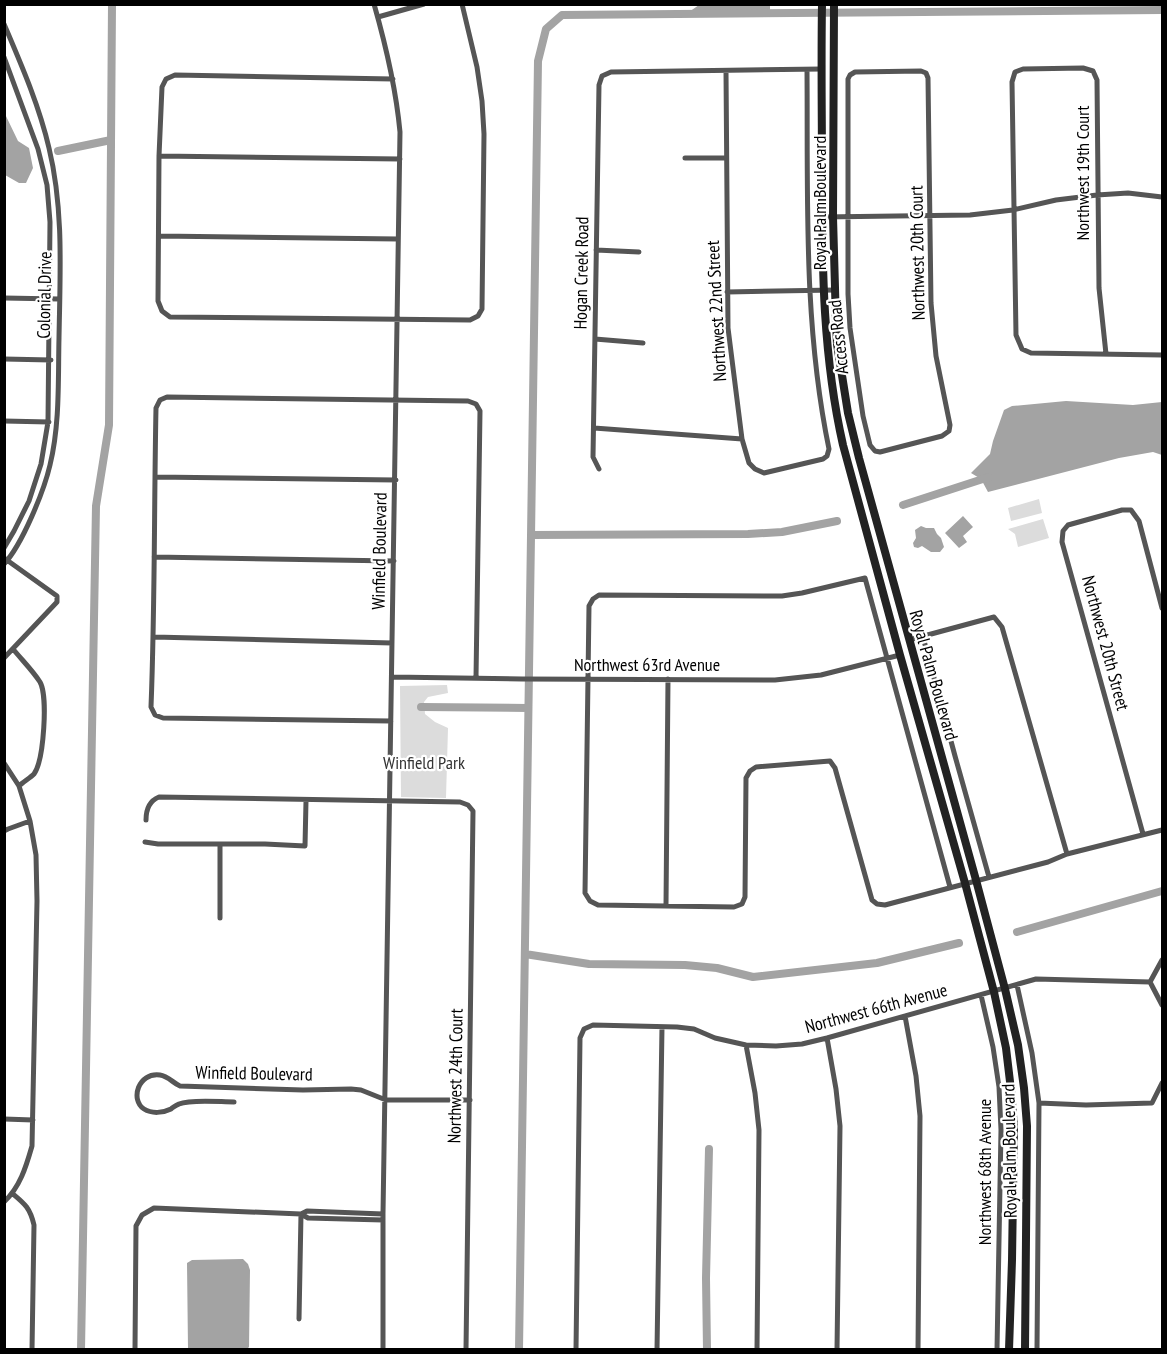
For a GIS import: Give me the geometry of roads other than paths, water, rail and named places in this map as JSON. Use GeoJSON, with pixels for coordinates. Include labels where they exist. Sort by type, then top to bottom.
{"type":"FeatureCollection","features":[{"type":"Feature","properties":{"kind":"main road","name":"Royal Palm Boulevard"},"geometry":{"type":"LineString","coordinates":[[822,4],[823,290],[836,416],[893,630],[965,883],[994,992],[1006,1048],[1014,1127],[1009,1350]]}},
{"type":"Feature","properties":{"kind":"main road","name":"Royal Palm Boulevard"},"geometry":{"type":"LineString","coordinates":[[834,4],[833,218],[837,344],[848,413],[876,526],[1005,989],[1018,1046],[1026,1116],[1025,1350]]}},
{"type":"Feature","properties":{"kind":"main road"},"geometry":{"type":"LineString","coordinates":[[893,630],[903,640],[908,640]]}},
{"type":"Feature","properties":{"kind":"main road"},"geometry":{"type":"LineString","coordinates":[[900,655],[905,657],[917,670]]}},
{"type":"Feature","properties":{"kind":"street","name":"Winfield Boulevard"},"geometry":{"type":"LineString","coordinates":[[374,4],[393,79],[400,132],[382,1350]]}},
{"type":"Feature","properties":{"kind":"street"},"geometry":{"type":"LineString","coordinates":[[378,17],[424,4]]}},
{"type":"Feature","properties":{"kind":"street"},"geometry":{"type":"LineString","coordinates":[[393,79],[175,75],[166,79],[162,87],[159,156],[158,301],[162,311],[170,316],[398,320],[470,320],[478,316],[482,309],[484,123],[477,67],[462,4]]}},
{"type":"Feature","properties":{"kind":"street","name":"Colonial Drive"},"geometry":{"type":"LineString","coordinates":[[4,24],[36,104],[49,146],[60,222],[57,422],[50,466],[22,536],[6,561]]}},
{"type":"Feature","properties":{"kind":"street"},"geometry":{"type":"LineString","coordinates":[[4,56],[15,50]]}},
{"type":"Feature","properties":{"kind":"street","name":"Colonial Drive"},"geometry":{"type":"LineString","coordinates":[[4,56],[38,149],[47,185],[50,222],[48,422],[41,464],[29,501],[4,548]]}},
{"type":"Feature","properties":{"kind":"street","name":"Northwest 19th Court"},"geometry":{"type":"LineString","coordinates":[[1013,210],[1012,82],[1015,72],[1023,69],[1083,68],[1093,71],[1097,80],[1098,288],[1106,354]]}},
{"type":"Feature","properties":{"kind":"street"},"geometry":{"type":"LineString","coordinates":[[726,71],[822,69]]}},
{"type":"Feature","properties":{"kind":"street","name":"Access Road"},"geometry":{"type":"LineString","coordinates":[[807,70],[809,290],[816,370],[829,449],[827,456]]}},
{"type":"Feature","properties":{"kind":"street","name":"Hogan Creek Road"},"geometry":{"type":"LineString","coordinates":[[599,469],[593,457],[599,85],[602,76],[610,72],[726,71]]}},
{"type":"Feature","properties":{"kind":"street","name":"Northwest 22nd Street"},"geometry":{"type":"LineString","coordinates":[[726,71],[728,328],[742,439],[749,463],[764,473],[823,459],[827,456]]}},
{"type":"Feature","properties":{"kind":"street","name":"Access Road"},"geometry":{"type":"LineString","coordinates":[[855,72],[848,79],[850,328],[863,416],[870,445],[875,451],[880,452]]}},
{"type":"Feature","properties":{"kind":"street","name":"Northwest 20th Court"},"geometry":{"type":"LineString","coordinates":[[855,72],[921,72],[926,73],[928,78],[932,313],[936,356],[950,425],[949,431],[942,436],[880,452]]}},
{"type":"Feature","properties":{"kind":"street"},"geometry":{"type":"LineString","coordinates":[[24,108],[36,104]]}},
{"type":"Feature","properties":{"kind":"street"},"geometry":{"type":"LineString","coordinates":[[38,149],[49,146]]}},
{"type":"Feature","properties":{"kind":"street"},"geometry":{"type":"LineString","coordinates":[[159,156],[400,159]]}},
{"type":"Feature","properties":{"kind":"street"},"geometry":{"type":"LineString","coordinates":[[685,158],[726,158]]}},
{"type":"Feature","properties":{"kind":"street"},"geometry":{"type":"LineString","coordinates":[[822,217],[970,215],[1097,195],[1128,193],[1162,196]]}},
{"type":"Feature","properties":{"kind":"street"},"geometry":{"type":"LineString","coordinates":[[1013,210],[1016,335],[1022,349],[1031,353],[1162,355]]}},
{"type":"Feature","properties":{"kind":"street"},"geometry":{"type":"LineString","coordinates":[[159,236],[398,239]]}},
{"type":"Feature","properties":{"kind":"street"},"geometry":{"type":"LineString","coordinates":[[597,250],[639,252]]}},
{"type":"Feature","properties":{"kind":"street"},"geometry":{"type":"LineString","coordinates":[[727,292],[835,290]]}},
{"type":"Feature","properties":{"kind":"street"},"geometry":{"type":"LineString","coordinates":[[4,298],[59,299]]}},
{"type":"Feature","properties":{"kind":"street"},"geometry":{"type":"LineString","coordinates":[[595,339],[643,343]]}},
{"type":"Feature","properties":{"kind":"street"},"geometry":{"type":"LineString","coordinates":[[4,359],[58,360]]}},
{"type":"Feature","properties":{"kind":"street"},"geometry":{"type":"LineString","coordinates":[[392,721],[163,718],[155,715],[152,707],[156,408],[160,400],[167,397],[468,401],[476,404],[480,411],[476,678]]}},
{"type":"Feature","properties":{"kind":"street"},"geometry":{"type":"LineString","coordinates":[[4,421],[57,422]]}},
{"type":"Feature","properties":{"kind":"street"},"geometry":{"type":"LineString","coordinates":[[594,428],[742,439]]}},
{"type":"Feature","properties":{"kind":"street"},"geometry":{"type":"LineString","coordinates":[[155,477],[396,480]]}},
{"type":"Feature","properties":{"kind":"street","name":"Northwest 20th Street"},"geometry":{"type":"LineString","coordinates":[[1143,834],[1062,542],[1063,531],[1068,525],[1122,510],[1131,510],[1139,521],[1162,608]]}},
{"type":"Feature","properties":{"kind":"street"},"geometry":{"type":"LineString","coordinates":[[154,557],[394,561]]}},
{"type":"Feature","properties":{"kind":"street"},"geometry":{"type":"LineString","coordinates":[[4,658],[57,602],[57,596],[6,561]]}},
{"type":"Feature","properties":{"kind":"street"},"geometry":{"type":"LineString","coordinates":[[950,887],[865,578],[782,596],[599,594],[592,599],[589,606],[585,893],[590,901],[598,905],[734,907],[742,904],[745,897],[746,778],[756,767],[830,761],[835,768],[872,900],[877,904],[885,905],[1048,862],[1066,854],[1162,830]]}},
{"type":"Feature","properties":{"kind":"street"},"geometry":{"type":"LineString","coordinates":[[908,640],[994,617],[997,620],[1002,627],[1066,854]]}},
{"type":"Feature","properties":{"kind":"street"},"geometry":{"type":"LineString","coordinates":[[154,637],[392,643]]}},
{"type":"Feature","properties":{"kind":"street"},"geometry":{"type":"LineString","coordinates":[[923,637],[989,877]]}},
{"type":"Feature","properties":{"kind":"street"},"geometry":{"type":"LineString","coordinates":[[13,650],[41,684],[43,696],[43,744],[40,760],[34,774],[19,786]]}},
{"type":"Feature","properties":{"kind":"street","name":"Northwest 63rd Avenue"},"geometry":{"type":"LineString","coordinates":[[392,677],[753,680],[796,678],[848,669],[900,655]]}},
{"type":"Feature","properties":{"kind":"street"},"geometry":{"type":"LineString","coordinates":[[666,906],[668,679]]}},
{"type":"Feature","properties":{"kind":"street"},"geometry":{"type":"LineString","coordinates":[[4,763],[19,786],[30,821],[36,855],[37,901],[32,1146],[25,1170],[13,1194],[4,1203]]}},
{"type":"Feature","properties":{"kind":"street"},"geometry":{"type":"LineString","coordinates":[[146,820],[148,805],[159,797],[391,801]]}},
{"type":"Feature","properties":{"kind":"street"},"geometry":{"type":"LineString","coordinates":[[145,842],[305,846],[306,801]]}},
{"type":"Feature","properties":{"kind":"street","name":"Northwest 24th Court"},"geometry":{"type":"LineString","coordinates":[[391,801],[460,802],[468,805],[473,811],[466,1350]]}},
{"type":"Feature","properties":{"kind":"street"},"geometry":{"type":"LineString","coordinates":[[4,831],[30,821]]}},
{"type":"Feature","properties":{"kind":"street"},"geometry":{"type":"LineString","coordinates":[[220,844],[220,918]]}},
{"type":"Feature","properties":{"kind":"street"},"geometry":{"type":"LineString","coordinates":[[1162,960],[1150,982],[1162,1005]]}},
{"type":"Feature","properties":{"kind":"street","name":"Northwest 66th Avenue"},"geometry":{"type":"LineString","coordinates":[[576,1350],[580,1038],[584,1029],[593,1025],[677,1027],[694,1029],[715,1038],[746,1045],[802,1044],[1036,979],[1150,982]]}},
{"type":"Feature","properties":{"kind":"street"},"geometry":{"type":"LineString","coordinates":[[1017,985],[1032,1053],[1039,1103],[1037,1350]]}},
{"type":"Feature","properties":{"kind":"street","name":"Northwest 68th Avenue"},"geometry":{"type":"LineString","coordinates":[[981,995],[999,1087],[997,1350]]}},
{"type":"Feature","properties":{"kind":"street"},"geometry":{"type":"LineString","coordinates":[[905,1016],[916,1076],[920,1116],[918,1350]]}},
{"type":"Feature","properties":{"kind":"street"},"geometry":{"type":"LineString","coordinates":[[657,1350],[662,1027]]}},
{"type":"Feature","properties":{"kind":"street"},"geometry":{"type":"LineString","coordinates":[[827,1038],[840,1126],[837,1350]]}},
{"type":"Feature","properties":{"kind":"street"},"geometry":{"type":"LineString","coordinates":[[746,1045],[759,1130],[757,1350]]}},
{"type":"Feature","properties":{"kind":"street","name":"Winfield Boulevard"},"geometry":{"type":"LineString","coordinates":[[234,1102],[179,1103],[170,1110],[154,1113],[140,1106],[138,1093],[145,1077],[160,1075],[180,1086],[351,1089],[361,1090],[386,1100]]}},
{"type":"Feature","properties":{"kind":"street"},"geometry":{"type":"LineString","coordinates":[[1039,1103],[1086,1105],[1152,1103],[1162,1083]]}},
{"type":"Feature","properties":{"kind":"street"},"geometry":{"type":"LineString","coordinates":[[386,1100],[470,1100]]}},
{"type":"Feature","properties":{"kind":"street"},"geometry":{"type":"LineString","coordinates":[[4,1119],[33,1120]]}},
{"type":"Feature","properties":{"kind":"street"},"geometry":{"type":"LineString","coordinates":[[13,1194],[25,1204],[31,1213],[34,1225],[32,1350]]}},
{"type":"Feature","properties":{"kind":"street"},"geometry":{"type":"LineString","coordinates":[[135,1350],[136,1226],[142,1215],[154,1208],[300,1214],[308,1218],[383,1217]]}},
{"type":"Feature","properties":{"kind":"street"},"geometry":{"type":"LineString","coordinates":[[299,1319],[300,1214]]}},
{"type":"Feature","properties":{"kind":"waterway"},"geometry":{"type":"LineString","coordinates":[[81,1350],[96,506],[109,425],[112,4]]}},
{"type":"Feature","properties":{"kind":"waterway"},"geometry":{"type":"LineString","coordinates":[[519,1350],[538,61],[546,29],[562,15],[1162,10]]}},
{"type":"Feature","properties":{"kind":"waterway"},"geometry":{"type":"LineString","coordinates":[[58,151],[111,140]]}},
{"type":"Feature","properties":{"kind":"waterway"},"geometry":{"type":"LineString","coordinates":[[903,505],[989,477]]}},
{"type":"Feature","properties":{"kind":"waterway"},"geometry":{"type":"LineString","coordinates":[[531,535],[748,534],[782,532],[837,521]]}},
{"type":"Feature","properties":{"kind":"waterway"},"geometry":{"type":"LineString","coordinates":[[421,707],[528,708]]}},
{"type":"Feature","properties":{"kind":"waterway"},"geometry":{"type":"LineString","coordinates":[[1017,932],[1162,891]]}},
{"type":"Feature","properties":{"kind":"waterway"},"geometry":{"type":"LineString","coordinates":[[525,954],[589,964],[685,965],[717,968],[753,977],[877,963],[959,943]]}},
{"type":"Feature","properties":{"kind":"waterway"},"geometry":{"type":"LineString","coordinates":[[707,1350],[709,1149]]}},
{"type":"Feature","properties":{"kind":"park label","name":"Winfield Park"},"geometry":{"type":"Point","coordinates":[424,762]}}]}
